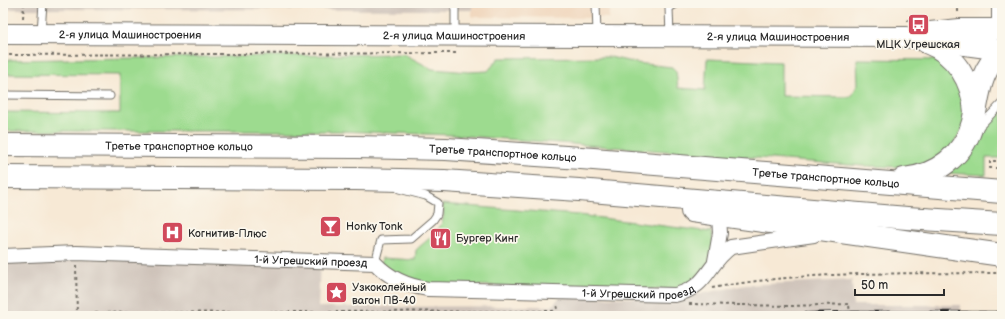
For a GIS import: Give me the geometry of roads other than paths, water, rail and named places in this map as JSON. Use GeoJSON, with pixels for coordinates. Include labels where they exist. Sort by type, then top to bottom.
{"type":"FeatureCollection","features":[{"type":"Feature","properties":{"kind":"main road","name":"2-я улица Машиностроения"},"geometry":{"type":"LineString","coordinates":[[3,34],[459,44],[597,36],[905,37],[1001,42]]}},
{"type":"Feature","properties":{"kind":"main road"},"geometry":{"type":"LineString","coordinates":[[905,37],[932,45],[955,62],[962,71],[972,92],[974,113]]}},
{"type":"Feature","properties":{"kind":"main road"},"geometry":{"type":"LineString","coordinates":[[863,181],[906,179],[928,174],[949,161],[964,144],[968,136],[981,81],[1001,42]]}},
{"type":"Feature","properties":{"kind":"main road","name":"Третье транспортное кольцо"},"geometry":{"type":"LineString","coordinates":[[3,145],[424,148],[581,158],[1002,192]]}},
{"type":"Feature","properties":{"kind":"main road"},"geometry":{"type":"LineString","coordinates":[[3,177],[356,179],[437,181],[579,190],[1002,224]]}},
{"type":"Feature","properties":{"kind":"main road"},"geometry":{"type":"LineString","coordinates":[[579,190],[719,216],[1002,255]]}},
{"type":"Feature","properties":{"kind":"street"},"geometry":{"type":"LineString","coordinates":[[999,3],[1001,42]]}},
{"type":"Feature","properties":{"kind":"street","name":"1-й Угрешский проезд"},"geometry":{"type":"LineString","coordinates":[[715,261],[720,233],[719,216]]}},
{"type":"Feature","properties":{"kind":"street","name":"1-й Угрешский проезд"},"geometry":{"type":"LineString","coordinates":[[3,256],[76,253],[375,263],[382,270],[403,284],[428,289],[675,296],[687,299],[694,289],[701,283],[715,261],[731,247],[796,237],[844,234]]}},
{"type":"Feature","properties":{"kind":"lane"},"geometry":{"type":"LineString","coordinates":[[41,34],[43,3]]}},
{"type":"Feature","properties":{"kind":"lane"},"geometry":{"type":"LineString","coordinates":[[455,3],[459,44]]}},
{"type":"Feature","properties":{"kind":"lane"},"geometry":{"type":"LineString","coordinates":[[596,3],[597,36]]}},
{"type":"Feature","properties":{"kind":"lane"},"geometry":{"type":"LineString","coordinates":[[670,36],[669,8],[678,3]]}},
{"type":"Feature","properties":{"kind":"lane"},"geometry":{"type":"LineString","coordinates":[[3,95],[110,96]]}},
{"type":"Feature","properties":{"kind":"lane"},"geometry":{"type":"LineString","coordinates":[[964,144],[1002,103]]}},
{"type":"Feature","properties":{"kind":"lane"},"geometry":{"type":"LineString","coordinates":[[356,179],[426,196],[438,203],[437,214],[433,220],[411,239],[381,240],[375,263]]}},
{"type":"Feature","properties":{"kind":"railway"},"geometry":{"type":"LineString","coordinates":[[734,316],[849,313],[1002,313]]}},
{"type":"Feature","properties":{"kind":"place","name":"МЦК Угрешская"},"geometry":{"type":"Point","coordinates":[918,24]}},
{"type":"Feature","properties":{"kind":"place","name":"Honky Tonk"},"geometry":{"type":"Point","coordinates":[331,226]}},
{"type":"Feature","properties":{"kind":"place","name":"Когнитив-Плюс"},"geometry":{"type":"Point","coordinates":[172,233]}},
{"type":"Feature","properties":{"kind":"place","name":"Бургер Кинг"},"geometry":{"type":"Point","coordinates":[441,238]}},
{"type":"Feature","properties":{"kind":"place","name":"Узкоколейный вагон ПВ-40"},"geometry":{"type":"Point","coordinates":[337,293]}}]}
